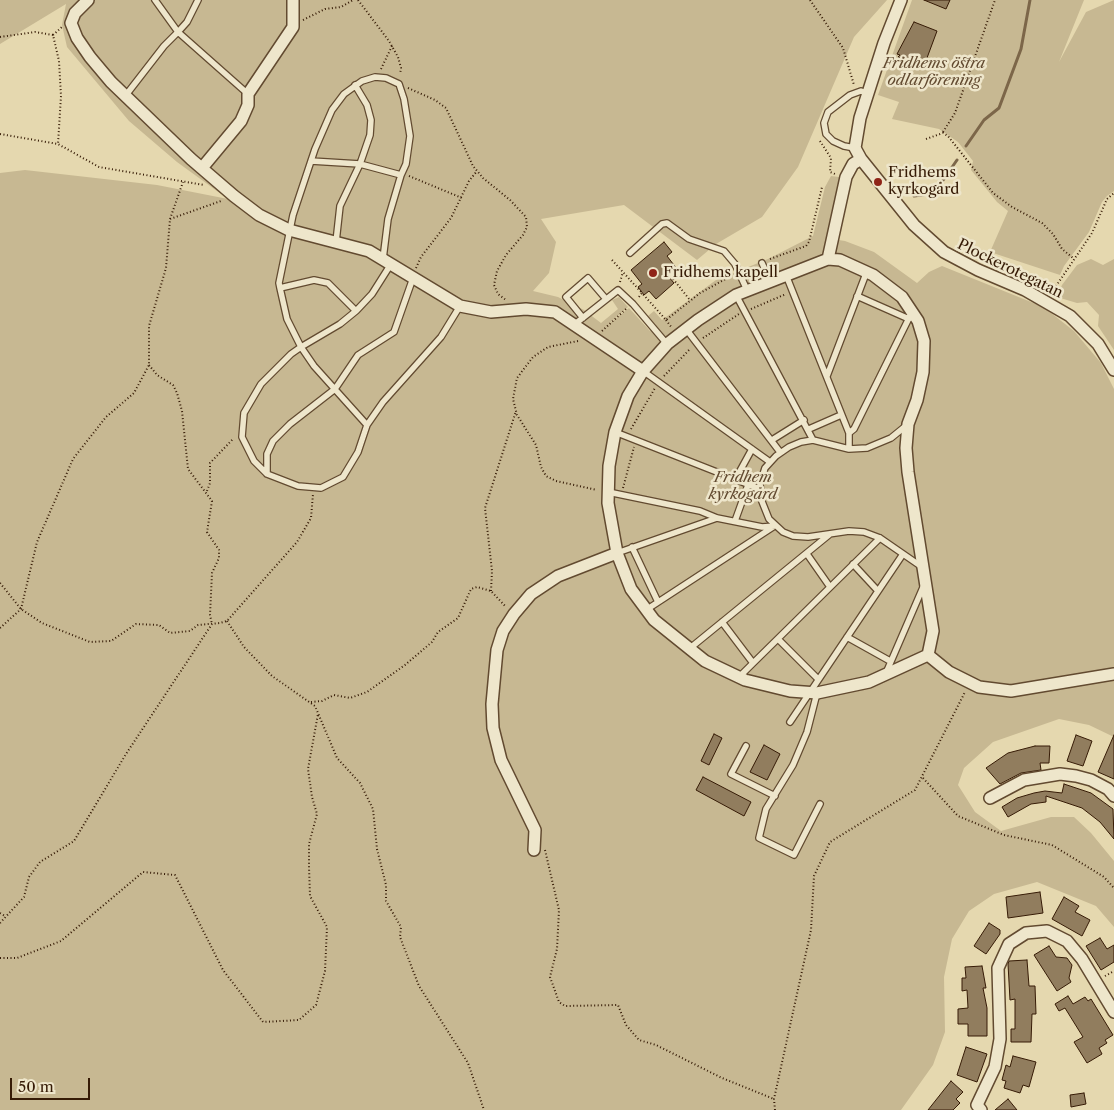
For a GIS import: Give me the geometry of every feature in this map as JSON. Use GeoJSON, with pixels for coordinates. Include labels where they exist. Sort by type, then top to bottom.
{"type":"FeatureCollection","features":[{"type":"Feature","properties":{"kind":"street"},"geometry":{"type":"LineString","coordinates":[[88,0],[75,13],[72,27],[90,57],[126,95],[202,168],[259,215],[289,230],[369,251],[460,306],[491,312],[546,310],[579,321],[594,338],[643,371]]}},
{"type":"Feature","properties":{"kind":"street"},"geometry":{"type":"LineString","coordinates":[[202,168],[241,121],[248,105],[248,94],[282,45],[295,21],[293,0]]}},
{"type":"Feature","properties":{"kind":"street"},"geometry":{"type":"LineString","coordinates":[[855,148],[862,93],[901,0]]}},
{"type":"Feature","properties":{"kind":"street","name":"Plockerotegatan"},"geometry":{"type":"LineString","coordinates":[[855,148],[861,159],[914,225],[944,252],[1047,302],[1070,316],[1089,333],[1114,370]]}},
{"type":"Feature","properties":{"kind":"street"},"geometry":{"type":"LineString","coordinates":[[828,259],[846,177],[853,164],[861,159]]}},
{"type":"Feature","properties":{"kind":"street"},"geometry":{"type":"LineString","coordinates":[[828,259],[840,260],[867,271],[895,291],[911,315],[924,341],[924,356],[917,400],[908,424],[908,472],[933,631],[928,655],[885,676],[850,687],[813,692],[790,691],[739,678],[705,661],[665,630],[646,610],[631,589],[617,552],[608,492],[609,466],[615,432],[628,396],[643,371],[667,344],[686,329],[742,293],[828,259]]}},
{"type":"Feature","properties":{"kind":"street"},"geometry":{"type":"LineString","coordinates":[[535,844],[534,827],[515,793],[498,754],[492,717],[497,650],[504,631],[514,614],[531,594],[545,583],[617,552]]}},
{"type":"Feature","properties":{"kind":"street"},"geometry":{"type":"LineString","coordinates":[[928,655],[948,672],[979,688],[1010,692],[1114,674]]}},
{"type":"Feature","properties":{"kind":"street"},"geometry":{"type":"LineString","coordinates":[[990,798],[1024,780],[1060,774],[1091,780],[1114,796]]}},
{"type":"Feature","properties":{"kind":"street"},"geometry":{"type":"LineString","coordinates":[[981,1110],[978,1105],[994,1067],[1000,1039],[998,968],[1009,944],[1026,933],[1047,931],[1067,941],[1082,959],[1114,1012]]}},
{"type":"Feature","properties":{"kind":"lane"},"geometry":{"type":"LineString","coordinates":[[155,0],[178,32],[248,94]]}},
{"type":"Feature","properties":{"kind":"lane"},"geometry":{"type":"LineString","coordinates":[[126,95],[164,46],[187,22],[198,0]]}},
{"type":"Feature","properties":{"kind":"lane"},"geometry":{"type":"LineString","coordinates":[[367,425],[314,366],[301,347],[286,319],[279,273],[289,230],[320,135],[336,104],[344,94],[355,85],[369,78],[378,77],[399,85],[407,112],[410,146],[388,219],[387,262],[372,294],[356,311],[340,324],[301,347],[272,372],[254,393],[244,413],[241,432],[250,455],[267,474],[298,486],[314,488],[326,486],[343,477],[358,452],[367,425],[383,402],[441,337],[460,306]]}},
{"type":"Feature","properties":{"kind":"lane"},"geometry":{"type":"LineString","coordinates":[[336,242],[340,206],[360,164],[370,135],[371,120],[367,105],[355,85]]}},
{"type":"Feature","properties":{"kind":"lane"},"geometry":{"type":"LineString","coordinates":[[855,148],[833,141],[826,134],[824,123],[825,117],[835,105],[862,93]]}},
{"type":"Feature","properties":{"kind":"lane"},"geometry":{"type":"LineString","coordinates":[[311,161],[360,164],[402,175]]}},
{"type":"Feature","properties":{"kind":"lane"},"geometry":{"type":"LineString","coordinates":[[630,253],[662,224],[666,223],[689,239],[720,248],[731,258],[739,273],[745,311],[809,429],[813,440]]}},
{"type":"Feature","properties":{"kind":"lane"},"geometry":{"type":"LineString","coordinates":[[762,263],[770,281]]}},
{"type":"Feature","properties":{"kind":"lane"},"geometry":{"type":"LineString","coordinates":[[827,376],[867,271]]}},
{"type":"Feature","properties":{"kind":"lane"},"geometry":{"type":"LineString","coordinates":[[786,275],[849,433],[849,449]]}},
{"type":"Feature","properties":{"kind":"lane"},"geometry":{"type":"LineString","coordinates":[[267,474],[267,454],[273,440],[290,424],[336,389],[358,355],[394,332],[413,278]]}},
{"type":"Feature","properties":{"kind":"lane"},"geometry":{"type":"LineString","coordinates":[[606,298],[588,278],[566,297],[579,321],[618,290],[633,304],[667,344]]}},
{"type":"Feature","properties":{"kind":"lane"},"geometry":{"type":"LineString","coordinates":[[280,288],[310,281],[321,281],[331,285],[356,311]]}},
{"type":"Feature","properties":{"kind":"lane"},"geometry":{"type":"LineString","coordinates":[[849,433],[854,429],[911,315],[857,296]]}},
{"type":"Feature","properties":{"kind":"lane"},"geometry":{"type":"LineString","coordinates":[[686,329],[780,452]]}},
{"type":"Feature","properties":{"kind":"lane"},"geometry":{"type":"LineString","coordinates":[[643,371],[770,462]]}},
{"type":"Feature","properties":{"kind":"lane"},"geometry":{"type":"LineString","coordinates":[[809,429],[841,415]]}},
{"type":"Feature","properties":{"kind":"lane"},"geometry":{"type":"LineString","coordinates":[[772,440],[804,420]]}},
{"type":"Feature","properties":{"kind":"lane"},"geometry":{"type":"LineString","coordinates":[[908,424],[882,442],[867,448],[849,449],[813,440],[801,442],[780,452],[770,462],[762,477],[760,489],[762,506],[775,526],[793,536],[808,537],[832,533],[864,532],[880,538],[922,567]]}},
{"type":"Feature","properties":{"kind":"lane"},"geometry":{"type":"LineString","coordinates":[[615,432],[760,489]]}},
{"type":"Feature","properties":{"kind":"lane"},"geometry":{"type":"LineString","coordinates":[[735,480],[752,449]]}},
{"type":"Feature","properties":{"kind":"lane"},"geometry":{"type":"LineString","coordinates":[[735,521],[748,485]]}},
{"type":"Feature","properties":{"kind":"lane"},"geometry":{"type":"LineString","coordinates":[[608,492],[700,511],[717,518],[762,527],[775,526]]}},
{"type":"Feature","properties":{"kind":"lane"},"geometry":{"type":"LineString","coordinates":[[617,552],[717,518]]}},
{"type":"Feature","properties":{"kind":"lane"},"geometry":{"type":"LineString","coordinates":[[646,610],[775,526]]}},
{"type":"Feature","properties":{"kind":"lane"},"geometry":{"type":"LineString","coordinates":[[689,649],[832,533]]}},
{"type":"Feature","properties":{"kind":"lane"},"geometry":{"type":"LineString","coordinates":[[739,678],[880,538]]}},
{"type":"Feature","properties":{"kind":"lane"},"geometry":{"type":"LineString","coordinates":[[632,547],[658,602]]}},
{"type":"Feature","properties":{"kind":"lane"},"geometry":{"type":"LineString","coordinates":[[807,554],[830,587]]}},
{"type":"Feature","properties":{"kind":"lane"},"geometry":{"type":"LineString","coordinates":[[820,804],[794,855],[759,838],[766,809],[775,796],[808,732],[813,692],[818,679],[903,554]]}},
{"type":"Feature","properties":{"kind":"lane"},"geometry":{"type":"LineString","coordinates":[[853,564],[878,591]]}},
{"type":"Feature","properties":{"kind":"lane"},"geometry":{"type":"LineString","coordinates":[[885,676],[925,583]]}},
{"type":"Feature","properties":{"kind":"lane"},"geometry":{"type":"LineString","coordinates":[[722,622],[753,663]]}},
{"type":"Feature","properties":{"kind":"lane"},"geometry":{"type":"LineString","coordinates":[[847,637],[890,662]]}},
{"type":"Feature","properties":{"kind":"lane"},"geometry":{"type":"LineString","coordinates":[[778,639],[818,679]]}},
{"type":"Feature","properties":{"kind":"lane"},"geometry":{"type":"LineString","coordinates":[[790,722],[813,692]]}},
{"type":"Feature","properties":{"kind":"lane"},"geometry":{"type":"LineString","coordinates":[[746,746],[731,774],[775,796]]}},
{"type":"Feature","properties":{"kind":"path"},"geometry":{"type":"LineString","coordinates":[[295,21],[308,19],[325,9],[340,7],[353,0]]}},
{"type":"Feature","properties":{"kind":"path"},"geometry":{"type":"LineString","coordinates":[[358,0],[392,46],[401,68],[399,85],[416,89],[446,108],[477,171],[494,188],[519,208],[526,218],[527,227],[523,235],[506,255],[497,271],[494,285],[500,296],[509,301]]}},
{"type":"Feature","properties":{"kind":"path"},"geometry":{"type":"LineString","coordinates":[[810,0],[843,48],[862,93]]}},
{"type":"Feature","properties":{"kind":"path"},"geometry":{"type":"LineString","coordinates":[[926,139],[943,133],[955,113],[995,0]]}},
{"type":"Feature","properties":{"kind":"path"},"geometry":{"type":"LineString","coordinates":[[0,37],[35,32],[53,35],[60,70],[58,144]]}},
{"type":"Feature","properties":{"kind":"path"},"geometry":{"type":"LineString","coordinates":[[378,77],[392,46]]}},
{"type":"Feature","properties":{"kind":"path"},"geometry":{"type":"LineString","coordinates":[[943,133],[948,136],[993,193],[1012,207],[1042,223],[1053,234],[1062,249],[1073,258]]}},
{"type":"Feature","properties":{"kind":"path"},"geometry":{"type":"LineString","coordinates":[[0,134],[58,144],[99,167],[212,186]]}},
{"type":"Feature","properties":{"kind":"path"},"geometry":{"type":"LineString","coordinates":[[820,141],[831,158],[830,172]]}},
{"type":"Feature","properties":{"kind":"path"},"geometry":{"type":"LineString","coordinates":[[413,278],[421,257],[450,218],[462,198],[469,181],[477,171]]}},
{"type":"Feature","properties":{"kind":"path"},"geometry":{"type":"LineString","coordinates":[[402,175],[419,179],[462,198]]}},
{"type":"Feature","properties":{"kind":"path"},"geometry":{"type":"LineString","coordinates":[[0,628],[21,609],[37,542],[73,459],[106,418],[134,393],[149,365],[149,326],[166,268],[170,219],[182,182]]}},
{"type":"Feature","properties":{"kind":"path"},"geometry":{"type":"LineString","coordinates":[[762,263],[806,246],[809,242],[822,187]]}},
{"type":"Feature","properties":{"kind":"path"},"geometry":{"type":"LineString","coordinates":[[1047,302],[1073,258],[1092,233],[1107,199],[1114,194]]}},
{"type":"Feature","properties":{"kind":"path"},"geometry":{"type":"LineString","coordinates":[[170,219],[234,196]]}},
{"type":"Feature","properties":{"kind":"path"},"geometry":{"type":"LineString","coordinates":[[612,260],[666,320],[690,300],[710,287],[739,273]]}},
{"type":"Feature","properties":{"kind":"path"},"geometry":{"type":"LineString","coordinates":[[618,290],[623,272]]}},
{"type":"Feature","properties":{"kind":"path"},"geometry":{"type":"LineString","coordinates":[[673,279],[690,300]]}},
{"type":"Feature","properties":{"kind":"path"},"geometry":{"type":"LineString","coordinates":[[628,436],[658,382],[697,342],[745,311],[792,291]]}},
{"type":"Feature","properties":{"kind":"path"},"geometry":{"type":"LineString","coordinates":[[608,492],[556,481],[546,476],[541,467],[533,440],[516,411],[513,395],[515,383],[532,357],[548,347],[570,344],[585,338],[594,338],[642,294]]}},
{"type":"Feature","properties":{"kind":"path"},"geometry":{"type":"LineString","coordinates":[[0,923],[24,897],[29,877],[40,862],[74,841],[126,754],[212,624],[210,615],[212,572],[219,558],[218,550],[207,532],[212,500],[188,469],[182,411],[177,393],[173,385],[157,375],[149,365]]}},
{"type":"Feature","properties":{"kind":"path"},"geometry":{"type":"LineString","coordinates":[[491,591],[492,571],[485,508],[516,411]]}},
{"type":"Feature","properties":{"kind":"path"},"geometry":{"type":"LineString","coordinates":[[206,492],[210,483],[210,464],[241,432]]}},
{"type":"Feature","properties":{"kind":"path"},"geometry":{"type":"LineString","coordinates":[[622,494],[636,440]]}},
{"type":"Feature","properties":{"kind":"path"},"geometry":{"type":"LineString","coordinates":[[0,583],[21,609],[42,623],[90,642],[111,641],[136,624],[159,625],[170,633],[190,631],[198,625],[228,621],[297,542],[311,518],[314,488]]}},
{"type":"Feature","properties":{"kind":"path"},"geometry":{"type":"LineString","coordinates":[[311,702],[322,701],[334,695],[350,698],[367,692],[406,665],[432,642],[438,632],[458,618],[471,589],[477,587],[491,591],[514,614]]}},
{"type":"Feature","properties":{"kind":"path"},"geometry":{"type":"LineString","coordinates":[[228,621],[244,647],[272,676],[311,702],[337,758],[360,783],[373,809],[377,849],[386,885],[386,902],[401,927],[400,937],[419,986],[468,1063],[484,1110]]}},
{"type":"Feature","properties":{"kind":"path"},"geometry":{"type":"LineString","coordinates":[[775,1110],[774,1099],[811,930],[814,876],[830,842],[915,790],[923,778],[968,682]]}},
{"type":"Feature","properties":{"kind":"path"},"geometry":{"type":"LineString","coordinates":[[0,958],[17,958],[61,941],[142,872],[175,875],[223,970],[263,1022],[299,1020],[316,1005],[326,971],[327,927],[310,896],[309,844],[317,814],[308,770],[318,714]]}},
{"type":"Feature","properties":{"kind":"path"},"geometry":{"type":"LineString","coordinates":[[923,778],[958,816],[1004,835],[1052,845],[1104,877],[1114,888]]}},
{"type":"Feature","properties":{"kind":"path"},"geometry":{"type":"LineString","coordinates":[[535,844],[547,854],[559,910],[557,949],[550,977],[559,1002],[565,1006],[618,1005],[626,1025],[639,1040],[656,1045],[722,1078],[774,1099]]}},
{"type":"Feature","properties":{"kind":"path"},"geometry":{"type":"LineString","coordinates":[[0,913],[5,916]]}},
{"type":"Feature","properties":{"kind":"green space","name":"Fridhem kyrkogård"},"geometry":{"type":"Polygon","coordinates":[[[0,0],[887,0],[854,37],[798,167],[762,217],[716,244],[697,260],[624,205],[541,219],[556,242],[549,273],[533,291],[558,297],[584,310],[601,323],[618,309],[612,300],[619,297],[628,307],[605,327],[629,308],[650,331],[656,325],[648,316],[654,311],[662,320],[716,280],[768,259],[813,236],[825,187],[831,176],[839,177],[840,180],[826,238],[845,241],[874,252],[917,283],[929,272],[942,266],[1036,304],[1074,331],[1101,363],[1114,389],[1114,737],[1089,725],[1059,719],[993,742],[964,768],[958,785],[975,812],[1001,831],[1051,817],[1074,817],[1091,833],[1114,861],[1114,927],[1096,906],[1037,882],[994,894],[969,911],[952,939],[944,977],[945,1032],[933,1065],[901,1110],[0,1110],[0,173],[25,170],[157,185],[228,199],[177,162],[129,121],[67,47],[62,25],[66,4],[0,44],[0,0]]]}},
{"type":"Feature","properties":{"kind":"green space","name":"Fridhems östra odlarförening"},"geometry":{"type":"Polygon","coordinates":[[[912,0],[1084,0],[1059,62],[1086,12],[1114,0],[1114,191],[1102,202],[1089,232],[1064,266],[1060,275],[990,252],[1008,211],[997,202],[971,170],[973,161],[958,142],[939,129],[892,119],[899,102],[878,95],[912,0]]]}},
{"type":"Feature","properties":{"kind":"green space"},"geometry":{"type":"Polygon","coordinates":[[[1091,259],[1103,265],[1114,259],[1114,350],[1098,326],[1099,315],[1087,302],[1077,303],[1057,297],[1062,285],[1077,265],[1091,259]]]}},
{"type":"Feature","properties":{"kind":"building"},"geometry":{"type":"Polygon","coordinates":[[[924,0],[950,0],[946,9],[924,0]]]}},
{"type":"Feature","properties":{"kind":"building"},"geometry":{"type":"Polygon","coordinates":[[[914,22],[937,31],[924,66],[898,57],[900,55],[897,54],[914,22]]]}},
{"type":"Feature","properties":{"kind":"building","name":"Fridhems kapell"},"geometry":{"type":"Polygon","coordinates":[[[664,242],[672,252],[667,256],[677,269],[668,276],[674,283],[656,299],[649,291],[644,295],[638,287],[642,284],[631,270],[664,242]]]}},
{"type":"Feature","properties":{"kind":"building"},"geometry":{"type":"Polygon","coordinates":[[[714,734],[722,738],[709,765],[701,761],[714,734]]]}},
{"type":"Feature","properties":{"kind":"building"},"geometry":{"type":"Polygon","coordinates":[[[1076,735],[1092,741],[1083,766],[1067,761],[1076,735]]]}},
{"type":"Feature","properties":{"kind":"building"},"geometry":{"type":"Polygon","coordinates":[[[1114,735],[1114,779],[1098,772],[1114,735]]]}},
{"type":"Feature","properties":{"kind":"building"},"geometry":{"type":"Polygon","coordinates":[[[764,745],[780,754],[767,780],[750,772],[764,745]]]}},
{"type":"Feature","properties":{"kind":"building"},"geometry":{"type":"Polygon","coordinates":[[[1035,746],[1050,746],[1049,763],[1040,763],[1041,770],[1021,773],[1000,784],[986,768],[1008,753],[1035,746]]]}},
{"type":"Feature","properties":{"kind":"building"},"geometry":{"type":"Polygon","coordinates":[[[703,777],[751,802],[744,816],[696,790],[703,777]]]}},
{"type":"Feature","properties":{"kind":"building"},"geometry":{"type":"Polygon","coordinates":[[[1064,784],[1091,793],[1113,809],[1114,839],[1100,822],[1082,808],[1046,796],[1046,802],[1031,804],[1008,817],[1002,807],[1017,798],[1034,793],[1045,791],[1062,793],[1064,784]]]}},
{"type":"Feature","properties":{"kind":"building"},"geometry":{"type":"Polygon","coordinates":[[[1040,892],[1043,913],[1008,918],[1006,897],[1040,892]]]}},
{"type":"Feature","properties":{"kind":"building"},"geometry":{"type":"Polygon","coordinates":[[[1064,897],[1079,906],[1075,912],[1090,920],[1082,936],[1052,919],[1064,897]]]}},
{"type":"Feature","properties":{"kind":"building"},"geometry":{"type":"Polygon","coordinates":[[[989,923],[1000,930],[1000,934],[986,954],[974,946],[989,923]]]}},
{"type":"Feature","properties":{"kind":"building"},"geometry":{"type":"Polygon","coordinates":[[[1100,938],[1107,949],[1114,945],[1114,962],[1101,970],[1086,946],[1100,938]]]}},
{"type":"Feature","properties":{"kind":"building"},"geometry":{"type":"Polygon","coordinates":[[[1049,946],[1056,957],[1067,958],[1072,965],[1069,978],[1071,982],[1057,991],[1034,955],[1049,946]]]}},
{"type":"Feature","properties":{"kind":"building"},"geometry":{"type":"Polygon","coordinates":[[[1027,960],[1029,986],[1035,986],[1036,1014],[1032,1014],[1031,1042],[1011,1042],[1011,1029],[1015,1029],[1015,999],[1010,1000],[1008,964],[1009,961],[1027,960]]]}},
{"type":"Feature","properties":{"kind":"building"},"geometry":{"type":"Polygon","coordinates":[[[982,966],[986,988],[983,988],[987,1008],[987,1036],[968,1036],[968,1024],[958,1024],[958,1009],[968,1008],[967,990],[962,991],[962,978],[966,978],[965,967],[982,966]]]}},
{"type":"Feature","properties":{"kind":"building"},"geometry":{"type":"Polygon","coordinates":[[[1068,996],[1073,1004],[1085,997],[1088,1001],[1091,999],[1113,1035],[1105,1040],[1107,1043],[1099,1048],[1102,1054],[1087,1063],[1074,1042],[1083,1037],[1065,1008],[1059,1011],[1055,1004],[1068,996]]]}},
{"type":"Feature","properties":{"kind":"building"},"geometry":{"type":"Polygon","coordinates":[[[966,1047],[987,1054],[977,1082],[957,1075],[966,1047]]]}},
{"type":"Feature","properties":{"kind":"building"},"geometry":{"type":"Polygon","coordinates":[[[1013,1056],[1036,1062],[1029,1087],[1023,1085],[1020,1093],[1004,1088],[1006,1081],[1002,1080],[1006,1065],[1010,1067],[1013,1056]]]}},
{"type":"Feature","properties":{"kind":"building"},"geometry":{"type":"Polygon","coordinates":[[[951,1081],[963,1092],[956,1099],[960,1103],[953,1110],[928,1110],[951,1081]]]}},
{"type":"Feature","properties":{"kind":"building"},"geometry":{"type":"Polygon","coordinates":[[[1084,1093],[1086,1104],[1071,1107],[1070,1095],[1084,1093]]]}},
{"type":"Feature","properties":{"kind":"building"},"geometry":{"type":"Polygon","coordinates":[[[1008,1099],[1017,1110],[995,1110],[1008,1099]]]}},
{"type":"Feature","properties":{"kind":"waterway"},"geometry":{"type":"LineString","coordinates":[[966,146],[984,120],[999,108],[1021,49],[1030,0]]}},
{"type":"Feature","properties":{"kind":"waterway"},"geometry":{"type":"LineString","coordinates":[[914,196],[929,194],[937,189],[957,160]]}},
{"type":"Feature","properties":{"kind":"place","name":"Fridhems kyrkogård"},"geometry":{"type":"Point","coordinates":[878,182]}},
{"type":"Feature","properties":{"kind":"place","name":"Fridhems kapell"},"geometry":{"type":"Point","coordinates":[653,273]}}]}
